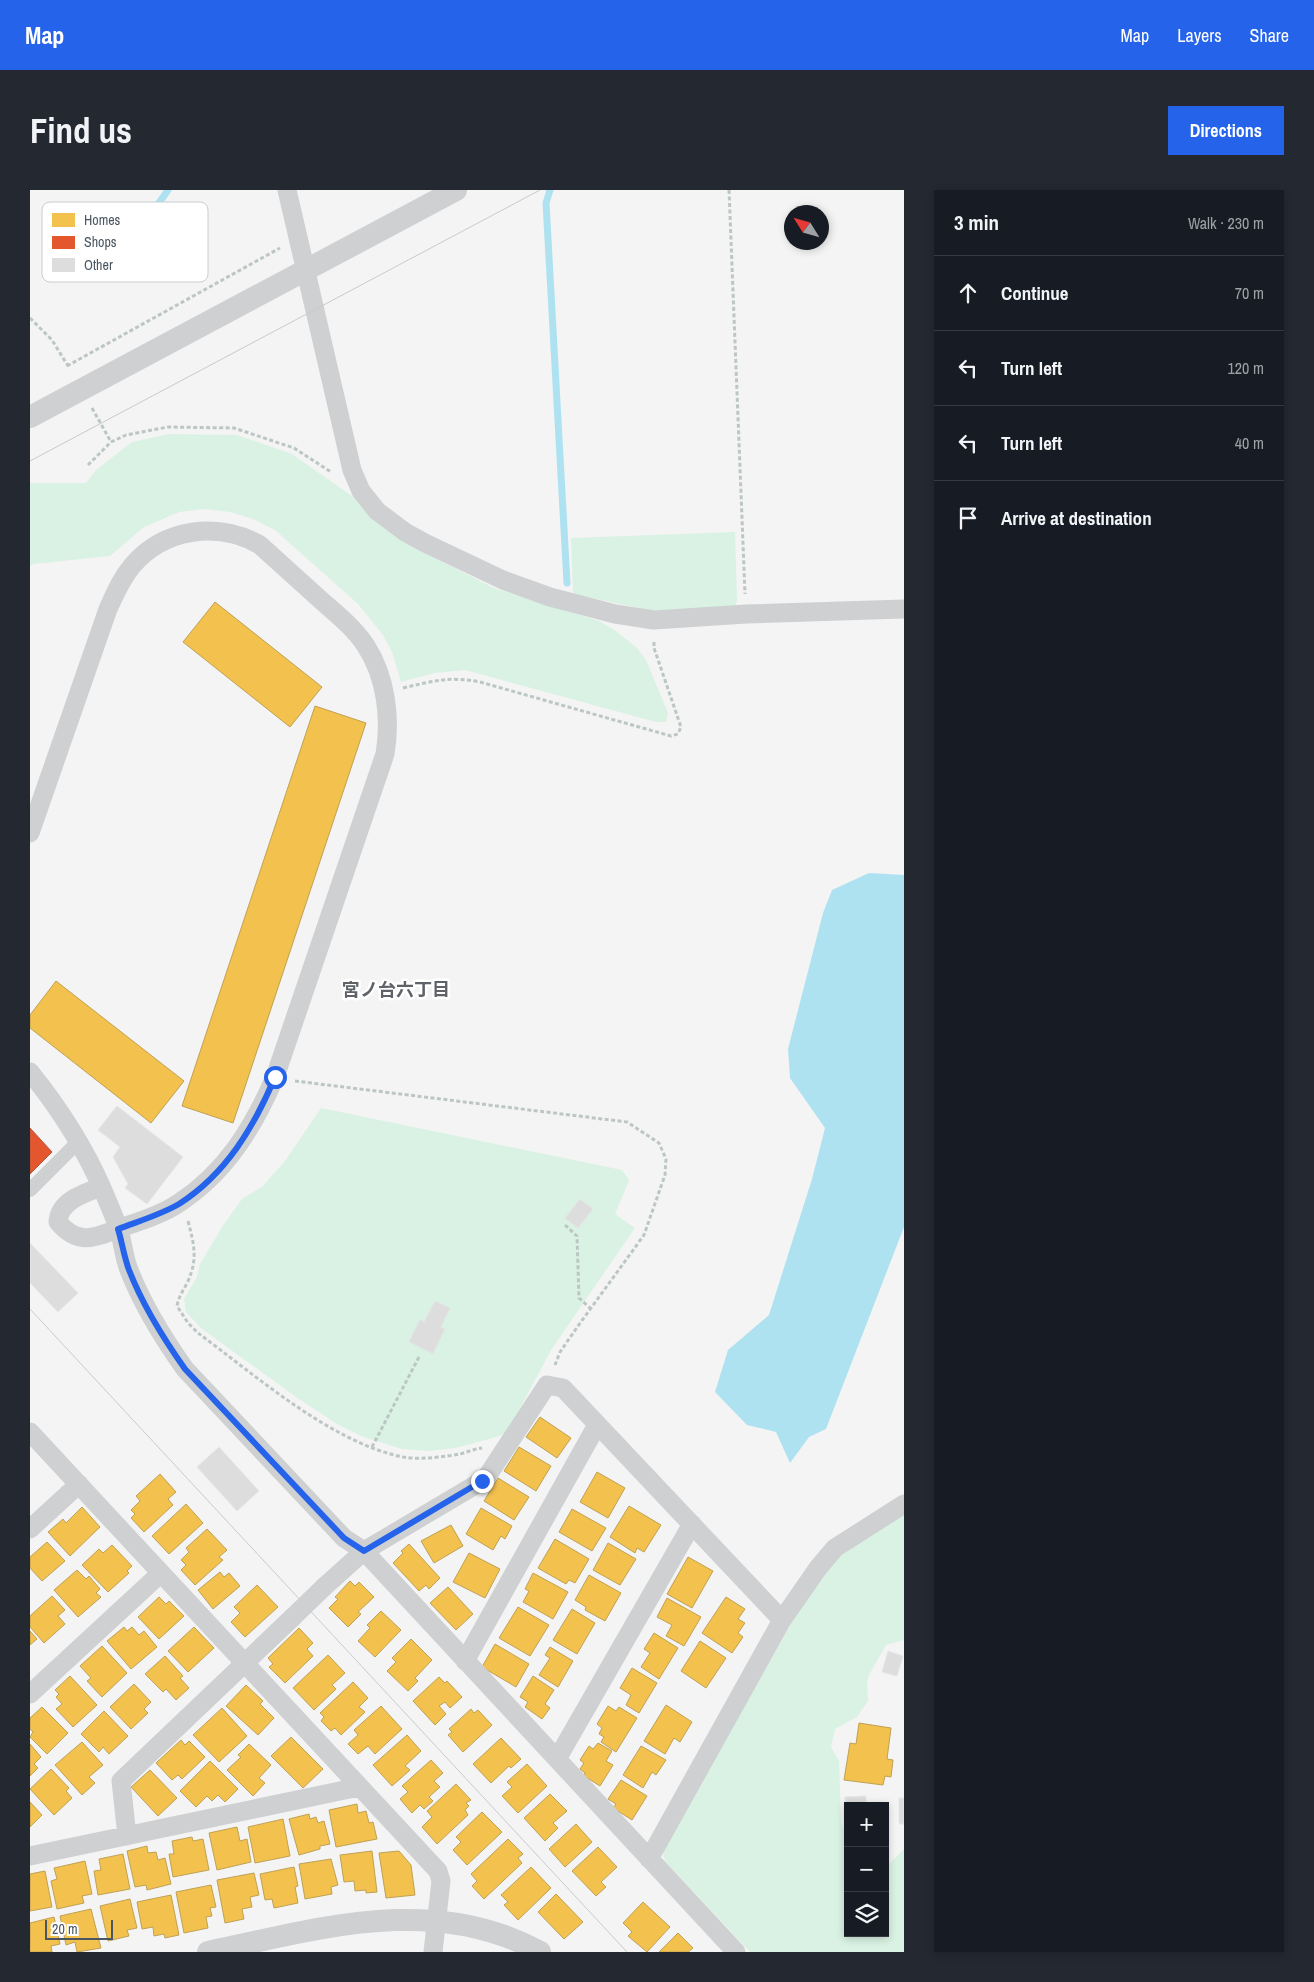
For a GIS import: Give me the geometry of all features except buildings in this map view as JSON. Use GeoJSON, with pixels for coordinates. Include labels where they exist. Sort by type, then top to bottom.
{"type":"FeatureCollection","features":[{"type":"Feature","properties":{"kind":"street"},"geometry":{"type":"LineString","coordinates":[[287,190],[352,470],[361,491],[377,511],[405,532],[503,580],[550,597],[615,614],[654,620],[746,614],[904,609]]}},
{"type":"Feature","properties":{"kind":"street"},"geometry":{"type":"LineString","coordinates":[[30,417],[456,190]]}},
{"type":"Feature","properties":{"kind":"street"},"geometry":{"type":"LineString","coordinates":[[30,833],[108,609],[120,583],[132,566],[160,542],[188,533],[213,530],[230,532],[254,541],[344,620],[357,634],[373,660],[380,676],[385,697],[388,724],[384,754],[275,1077],[262,1109],[247,1134],[229,1158],[202,1185],[179,1203],[156,1215],[99,1237],[85,1238],[74,1236],[58,1222],[58,1215],[68,1203],[81,1194],[101,1187]]}},
{"type":"Feature","properties":{"kind":"street"},"geometry":{"type":"LineString","coordinates":[[30,1072],[56,1105],[79,1141],[118,1229],[129,1269],[166,1343],[185,1369],[344,1538],[364,1551],[736,1952]]}},
{"type":"Feature","properties":{"kind":"street"},"geometry":{"type":"LineString","coordinates":[[30,1190],[79,1141]]}},
{"type":"Feature","properties":{"kind":"street"},"geometry":{"type":"LineString","coordinates":[[127,1836],[121,1781],[364,1551],[482,1481],[547,1385],[563,1388],[782,1620]]}},
{"type":"Feature","properties":{"kind":"street"},"geometry":{"type":"LineString","coordinates":[[466,1661],[597,1425]]}},
{"type":"Feature","properties":{"kind":"street"},"geometry":{"type":"LineString","coordinates":[[30,1432],[438,1871],[441,1881],[433,1952]]}},
{"type":"Feature","properties":{"kind":"street"},"geometry":{"type":"LineString","coordinates":[[30,1529],[79,1484]]}},
{"type":"Feature","properties":{"kind":"street"},"geometry":{"type":"LineString","coordinates":[[649,1859],[782,1620],[818,1568],[835,1548],[904,1504]]}},
{"type":"Feature","properties":{"kind":"street"},"geometry":{"type":"LineString","coordinates":[[557,1759],[692,1524]]}},
{"type":"Feature","properties":{"kind":"street"},"geometry":{"type":"LineString","coordinates":[[30,1694],[161,1573]]}},
{"type":"Feature","properties":{"kind":"street"},"geometry":{"type":"LineString","coordinates":[[30,1856],[360,1787]]}},
{"type":"Feature","properties":{"kind":"street"},"geometry":{"type":"LineString","coordinates":[[208,1952],[355,1922],[402,1920],[468,1924],[495,1932],[540,1952]]}},
{"type":"Feature","properties":{"kind":"path"},"geometry":{"type":"LineString","coordinates":[[729,190],[746,614]]}},
{"type":"Feature","properties":{"kind":"path"},"geometry":{"type":"LineString","coordinates":[[67,366],[298,238]]}},
{"type":"Feature","properties":{"kind":"path"},"geometry":{"type":"LineString","coordinates":[[88,465],[111,442],[126,435],[168,427],[234,428],[294,448],[361,491]]}},
{"type":"Feature","properties":{"kind":"path"},"geometry":{"type":"LineString","coordinates":[[398,690],[449,678],[464,679],[671,736],[678,734],[681,727],[654,648],[654,620]]}},
{"type":"Feature","properties":{"kind":"path"},"geometry":{"type":"LineString","coordinates":[[289,1081],[627,1122],[659,1143],[666,1159],[665,1175],[644,1235],[560,1352],[547,1385]]}},
{"type":"Feature","properties":{"kind":"path"},"geometry":{"type":"LineString","coordinates":[[187,1215],[196,1257],[192,1273],[178,1295],[177,1306],[188,1323],[296,1406],[372,1447],[404,1457],[459,1454],[477,1448],[506,1448]]}},
{"type":"Feature","properties":{"kind":"path"},"geometry":{"type":"LineString","coordinates":[[565,1225],[577,1236],[579,1298],[590,1308]]}},
{"type":"Feature","properties":{"kind":"path"},"geometry":{"type":"LineString","coordinates":[[372,1447],[419,1356]]}},
{"type":"Feature","properties":{"kind":"green space"},"geometry":{"type":"Polygon","coordinates":[[[169,434],[237,435],[292,454],[352,496],[370,515],[419,550],[494,588],[599,621],[616,631],[637,648],[646,660],[668,713],[666,722],[656,722],[465,670],[434,673],[401,682],[392,652],[383,635],[358,604],[275,530],[253,519],[230,512],[204,509],[179,512],[144,527],[110,556],[33,564],[30,566],[30,483],[86,483],[96,470],[132,442],[169,434]]]}},
{"type":"Feature","properties":{"kind":"green space"},"geometry":{"type":"Polygon","coordinates":[[[735,532],[737,600],[735,608],[653,611],[573,594],[571,538],[735,532]]]}},
{"type":"Feature","properties":{"kind":"green space"},"geometry":{"type":"Polygon","coordinates":[[[321,1108],[622,1170],[629,1180],[615,1214],[635,1228],[551,1350],[507,1433],[455,1448],[429,1451],[402,1449],[361,1436],[337,1424],[296,1397],[202,1329],[186,1312],[184,1299],[197,1277],[200,1264],[224,1224],[242,1199],[262,1187],[285,1161],[321,1108]]]}},
{"type":"Feature","properties":{"kind":"green space"},"geometry":{"type":"Polygon","coordinates":[[[904,1515],[904,1640],[886,1645],[869,1675],[867,1682],[868,1701],[857,1717],[835,1729],[831,1747],[839,1761],[841,1822],[844,1829],[844,1937],[889,1937],[889,1863],[904,1849],[904,1952],[750,1952],[666,1862],[663,1855],[665,1846],[791,1624],[824,1574],[840,1556],[904,1515]]]}},
{"type":"Feature","properties":{"kind":"water"},"geometry":{"type":"Polygon","coordinates":[[[869,873],[904,875],[904,1227],[826,1429],[809,1437],[790,1463],[776,1432],[747,1425],[715,1392],[728,1350],[769,1315],[812,1179],[825,1128],[790,1078],[788,1049],[823,913],[832,890],[869,873]]]}},
{"type":"Feature","properties":{"kind":"waterway"},"geometry":{"type":"LineString","coordinates":[[160,202],[168,190]]}},
{"type":"Feature","properties":{"kind":"waterway"},"geometry":{"type":"LineString","coordinates":[[550,190],[546,203],[567,583]]}},
{"type":"Feature","properties":{"kind":"tram line"},"geometry":{"type":"LineString","coordinates":[[30,461],[540,190]]}},
{"type":"Feature","properties":{"kind":"tram line"},"geometry":{"type":"LineString","coordinates":[[30,1309],[627,1952]]}},
{"type":"Feature","properties":{"kind":"district","name":"宮ノ台六丁目"},"geometry":{"type":"Point","coordinates":[396,990]}},
{"type":"Feature","properties":{"kind":"route"},"geometry":{"type":"LineString","coordinates":[[275,1077],[262,1109],[247,1134],[223,1166],[179,1203],[156,1215],[118,1229],[129,1269],[149,1312],[166,1343],[185,1369],[344,1538],[364,1551],[482,1481]]}}]}
